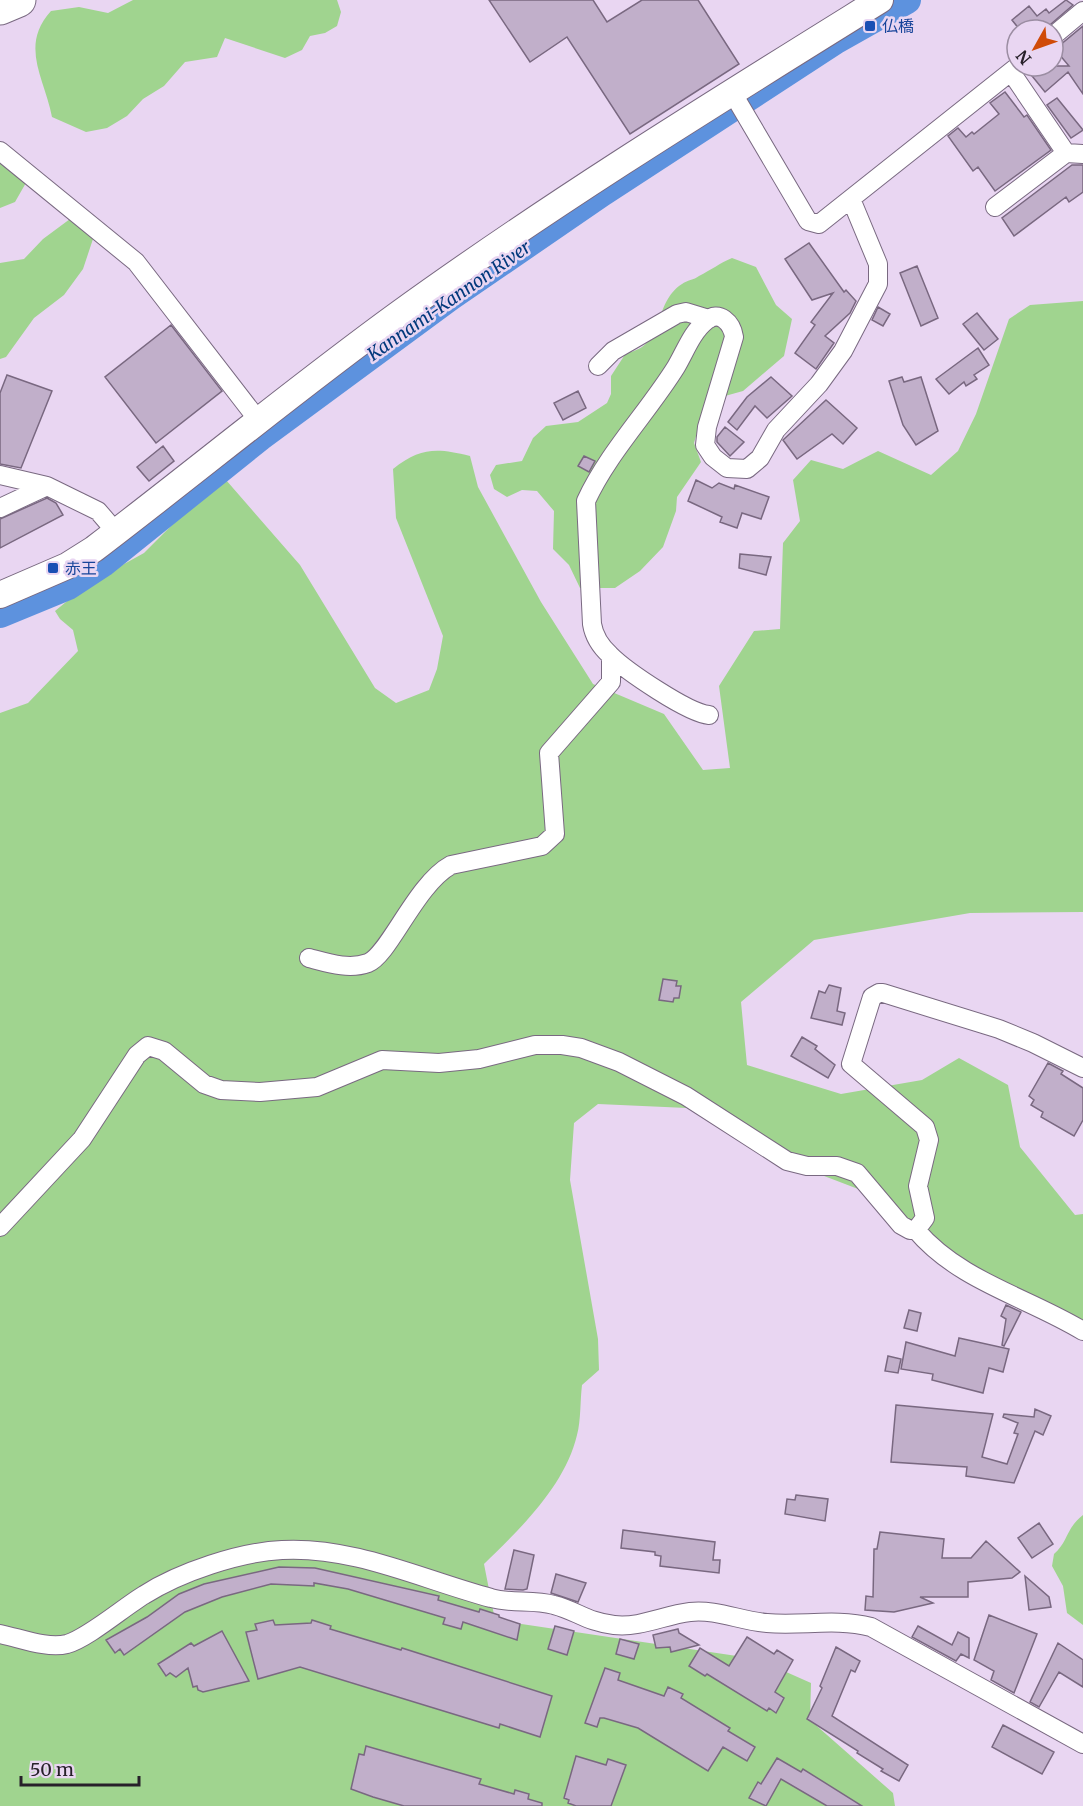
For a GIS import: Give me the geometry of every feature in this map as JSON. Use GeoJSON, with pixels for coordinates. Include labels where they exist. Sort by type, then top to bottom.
{"type":"FeatureCollection","features":[{"type":"Feature","properties":{"kind":"highway"},"geometry":{"type":"LineString","coordinates":[[0,8],[19,0]]}},
{"type":"Feature","properties":{"kind":"street"},"geometry":{"type":"LineString","coordinates":[[0,595],[67,566],[116,532],[258,420],[396,316],[492,248],[732,92],[880,0]]}},
{"type":"Feature","properties":{"kind":"street"},"geometry":{"type":"LineString","coordinates":[[1065,26],[1083,11]]}},
{"type":"Feature","properties":{"kind":"street"},"geometry":{"type":"LineString","coordinates":[[732,92],[808,220],[819,224],[1005,76]]}},
{"type":"Feature","properties":{"kind":"street"},"geometry":{"type":"LineString","coordinates":[[995,207],[1074,153],[1020,78]]}},
{"type":"Feature","properties":{"kind":"street"},"geometry":{"type":"LineString","coordinates":[[0,151],[136,262],[258,420]]}},
{"type":"Feature","properties":{"kind":"street"},"geometry":{"type":"LineString","coordinates":[[709,715],[701,714],[669,697],[611,656],[596,638],[592,624],[586,501],[594,485],[651,405],[695,333],[709,319],[716,316],[725,318],[732,326],[734,337],[707,427],[705,445],[719,463],[727,468],[741,471],[754,466],[776,430],[819,384],[843,351],[878,284],[878,264],[851,199]]}},
{"type":"Feature","properties":{"kind":"street"},"geometry":{"type":"LineString","coordinates":[[598,366],[613,351],[677,314],[686,312],[709,319]]}},
{"type":"Feature","properties":{"kind":"street"},"geometry":{"type":"LineString","coordinates":[[0,475],[47,486],[98,511],[116,532]]}},
{"type":"Feature","properties":{"kind":"street"},"geometry":{"type":"LineString","coordinates":[[0,508],[47,486]]}},
{"type":"Feature","properties":{"kind":"street"},"geometry":{"type":"LineString","coordinates":[[309,958],[352,966],[369,962],[380,955],[407,910],[441,870],[450,865],[542,846],[551,840],[555,834],[549,753],[553,745],[611,682],[611,656]]}},
{"type":"Feature","properties":{"kind":"street"},"geometry":{"type":"LineString","coordinates":[[916,1230],[925,1218],[918,1186],[928,1134],[925,1126],[851,1064],[872,997],[883,993],[976,1021],[1033,1043],[1083,1068]]}},
{"type":"Feature","properties":{"kind":"street"},"geometry":{"type":"LineString","coordinates":[[0,1227],[82,1139],[137,1055],[148,1046],[164,1051],[204,1084],[221,1090],[260,1092],[317,1087],[381,1060],[458,1061],[548,1044],[581,1048],[642,1073],[703,1106],[787,1161],[807,1166],[837,1166],[857,1173],[901,1225],[910,1230],[916,1230],[940,1255],[963,1271],[1050,1311],[1083,1331]]}},
{"type":"Feature","properties":{"kind":"street"},"geometry":{"type":"LineString","coordinates":[[0,1634],[38,1642],[66,1644],[146,1594],[177,1578],[251,1555],[281,1550],[314,1550],[402,1570],[490,1598],[545,1602],[589,1621],[616,1626],[637,1625],[688,1612],[703,1611],[764,1623],[848,1621],[871,1627],[1083,1744]]}},
{"type":"Feature","properties":{"kind":"green space"},"geometry":{"type":"Polygon","coordinates":[[[133,0],[337,0],[341,12],[337,26],[325,33],[310,36],[302,50],[285,58],[225,38],[217,57],[185,62],[164,86],[143,99],[127,116],[107,128],[86,132],[52,117],[35,50],[42,24],[51,11],[79,7],[108,13],[133,0]]]}},
{"type":"Feature","properties":{"kind":"green space"},"geometry":{"type":"Polygon","coordinates":[[[0,161],[27,181],[15,202],[0,208],[0,161]]]}},
{"type":"Feature","properties":{"kind":"green space"},"geometry":{"type":"Polygon","coordinates":[[[70,219],[93,239],[83,269],[64,295],[34,318],[6,357],[0,359],[0,263],[24,259],[43,239],[70,219]]]}},
{"type":"Feature","properties":{"kind":"green space"},"geometry":{"type":"Polygon","coordinates":[[[732,258],[756,267],[776,305],[792,319],[784,356],[743,391],[725,396],[699,426],[694,443],[701,462],[677,497],[676,511],[663,547],[640,571],[615,588],[580,588],[569,565],[553,549],[554,511],[537,491],[522,490],[507,497],[494,489],[490,475],[496,465],[522,461],[533,438],[546,426],[578,422],[607,403],[611,394],[611,376],[626,353],[639,349],[653,334],[666,302],[673,292],[684,283],[732,258]]]}},
{"type":"Feature","properties":{"kind":"green space"},"geometry":{"type":"Polygon","coordinates":[[[1083,301],[1083,912],[970,913],[814,940],[741,1002],[747,1065],[841,1094],[922,1080],[959,1058],[1008,1085],[1020,1147],[1075,1215],[1083,1214],[1083,1325],[968,1265],[866,1192],[756,1150],[713,1118],[687,1108],[598,1104],[574,1123],[570,1180],[598,1339],[599,1370],[582,1385],[577,1435],[571,1454],[552,1489],[540,1506],[484,1564],[495,1620],[757,1659],[811,1683],[810,1720],[893,1793],[895,1806],[0,1806],[0,713],[28,703],[78,651],[73,630],[60,619],[55,611],[88,584],[144,553],[191,506],[226,480],[300,565],[375,688],[396,703],[429,690],[437,669],[443,636],[396,518],[393,469],[412,457],[430,451],[470,456],[478,487],[541,602],[593,684],[664,714],[703,770],[730,768],[719,686],[754,631],[780,629],[783,543],[800,521],[793,480],[811,460],[843,469],[878,451],[931,475],[958,451],[976,414],[1009,319],[1030,305],[1083,301]]]}},
{"type":"Feature","properties":{"kind":"green space"},"geometry":{"type":"Polygon","coordinates":[[[1083,1515],[1083,1625],[1067,1613],[1063,1586],[1052,1566],[1054,1554],[1073,1525],[1083,1515]]]}},
{"type":"Feature","properties":{"kind":"building"},"geometry":{"type":"Polygon","coordinates":[[[489,0],[593,0],[607,22],[642,0],[698,0],[739,64],[630,134],[567,37],[530,62],[489,0]]]}},
{"type":"Feature","properties":{"kind":"building"},"geometry":{"type":"Polygon","coordinates":[[[1066,0],[1073,5],[1058,18],[1014,18],[1029,6],[1037,16],[1046,9],[1049,13],[1066,0]]]}},
{"type":"Feature","properties":{"kind":"building"},"geometry":{"type":"Polygon","coordinates":[[[1083,26],[1083,94],[1068,72],[1065,75],[1065,66],[1069,66],[1065,61],[1065,41],[1083,26]]]}},
{"type":"Feature","properties":{"kind":"building"},"geometry":{"type":"Polygon","coordinates":[[[1034,78],[1061,78],[1045,92],[1034,78]]]}},
{"type":"Feature","properties":{"kind":"building"},"geometry":{"type":"Polygon","coordinates":[[[1005,92],[1024,117],[1027,115],[1051,150],[995,191],[978,167],[973,171],[948,136],[958,128],[966,137],[972,132],[974,134],[999,114],[990,103],[1005,92]]]}},
{"type":"Feature","properties":{"kind":"building"},"geometry":{"type":"Polygon","coordinates":[[[1057,98],[1083,130],[1071,138],[1047,105],[1057,98]]]}},
{"type":"Feature","properties":{"kind":"building"},"geometry":{"type":"Polygon","coordinates":[[[1072,165],[1083,165],[1083,192],[1069,202],[1066,197],[1014,236],[1002,218],[1072,165]]]}},
{"type":"Feature","properties":{"kind":"building"},"geometry":{"type":"Polygon","coordinates":[[[809,243],[844,292],[846,290],[856,301],[850,313],[825,336],[834,343],[816,369],[795,353],[815,325],[811,322],[833,293],[812,300],[785,259],[809,243]]]}},
{"type":"Feature","properties":{"kind":"building"},"geometry":{"type":"Polygon","coordinates":[[[917,266],[938,318],[921,326],[900,273],[917,266]]]}},
{"type":"Feature","properties":{"kind":"building"},"geometry":{"type":"Polygon","coordinates":[[[878,307],[890,314],[883,326],[872,320],[878,307]]]}},
{"type":"Feature","properties":{"kind":"building"},"geometry":{"type":"Polygon","coordinates":[[[977,313],[998,339],[984,350],[963,324],[977,313]]]}},
{"type":"Feature","properties":{"kind":"building"},"geometry":{"type":"Polygon","coordinates":[[[171,325],[222,391],[156,443],[105,377],[171,325]]]}},
{"type":"Feature","properties":{"kind":"building"},"geometry":{"type":"Polygon","coordinates":[[[978,348],[989,365],[974,375],[977,379],[966,386],[964,382],[949,394],[936,379],[978,348]]]}},
{"type":"Feature","properties":{"kind":"building"},"geometry":{"type":"Polygon","coordinates":[[[7,375],[52,391],[21,468],[0,464],[0,393],[7,375]]]}},
{"type":"Feature","properties":{"kind":"building"},"geometry":{"type":"Polygon","coordinates":[[[771,377],[792,396],[767,418],[755,406],[737,430],[728,422],[747,397],[771,377]]]}},
{"type":"Feature","properties":{"kind":"building"},"geometry":{"type":"Polygon","coordinates":[[[902,377],[904,382],[921,377],[938,431],[916,445],[903,425],[889,381],[902,377]]]}},
{"type":"Feature","properties":{"kind":"building"},"geometry":{"type":"Polygon","coordinates":[[[578,391],[586,408],[563,420],[554,403],[578,391]]]}},
{"type":"Feature","properties":{"kind":"building"},"geometry":{"type":"Polygon","coordinates":[[[826,400],[857,428],[843,444],[832,434],[797,459],[783,440],[826,400]]]}},
{"type":"Feature","properties":{"kind":"building"},"geometry":{"type":"Polygon","coordinates":[[[725,427],[744,442],[730,456],[717,442],[717,437],[725,427]]]}},
{"type":"Feature","properties":{"kind":"building"},"geometry":{"type":"Polygon","coordinates":[[[163,446],[174,461],[149,481],[137,467],[163,446]]]}},
{"type":"Feature","properties":{"kind":"building"},"geometry":{"type":"Polygon","coordinates":[[[584,456],[595,461],[589,472],[578,466],[584,456]]]}},
{"type":"Feature","properties":{"kind":"building"},"geometry":{"type":"Polygon","coordinates":[[[696,480],[712,488],[719,483],[734,489],[735,485],[769,497],[761,519],[742,513],[737,528],[720,522],[722,517],[688,501],[696,480]]]}},
{"type":"Feature","properties":{"kind":"building"},"geometry":{"type":"Polygon","coordinates":[[[47,498],[56,503],[63,515],[0,548],[0,519],[47,498]]]}},
{"type":"Feature","properties":{"kind":"building"},"geometry":{"type":"Polygon","coordinates":[[[740,554],[771,557],[766,575],[739,568],[740,554]]]}},
{"type":"Feature","properties":{"kind":"building"},"geometry":{"type":"Polygon","coordinates":[[[663,979],[677,981],[676,986],[681,986],[679,998],[674,998],[673,1002],[659,1000],[663,979]]]}},
{"type":"Feature","properties":{"kind":"building"},"geometry":{"type":"Polygon","coordinates":[[[829,985],[841,988],[837,1011],[845,1013],[842,1025],[811,1018],[819,991],[825,993],[829,985]]]}},
{"type":"Feature","properties":{"kind":"building"},"geometry":{"type":"Polygon","coordinates":[[[802,1037],[817,1046],[815,1049],[835,1065],[828,1078],[791,1056],[802,1037]]]}},
{"type":"Feature","properties":{"kind":"building"},"geometry":{"type":"Polygon","coordinates":[[[1048,1063],[1063,1071],[1061,1074],[1083,1088],[1083,1120],[1074,1136],[1041,1117],[1043,1112],[1031,1105],[1034,1100],[1029,1096],[1048,1063]]]}},
{"type":"Feature","properties":{"kind":"building"},"geometry":{"type":"Polygon","coordinates":[[[1006,1305],[1021,1312],[1004,1346],[1002,1345],[1006,1319],[1001,1316],[1006,1305]]]}},
{"type":"Feature","properties":{"kind":"building"},"geometry":{"type":"Polygon","coordinates":[[[909,1310],[921,1313],[917,1331],[904,1328],[909,1310]]]}},
{"type":"Feature","properties":{"kind":"building"},"geometry":{"type":"Polygon","coordinates":[[[959,1338],[1009,1349],[1003,1372],[989,1368],[983,1393],[932,1380],[933,1374],[901,1369],[906,1342],[955,1356],[959,1338]]]}},
{"type":"Feature","properties":{"kind":"building"},"geometry":{"type":"Polygon","coordinates":[[[888,1356],[901,1359],[898,1373],[885,1371],[888,1356]]]}},
{"type":"Feature","properties":{"kind":"building"},"geometry":{"type":"Polygon","coordinates":[[[896,1405],[993,1414],[982,1457],[1007,1464],[1018,1434],[1014,1433],[1018,1423],[1003,1417],[1004,1414],[1034,1417],[1035,1409],[1051,1416],[1043,1435],[1035,1431],[1014,1483],[966,1476],[967,1467],[891,1462],[896,1405]]]}},
{"type":"Feature","properties":{"kind":"building"},"geometry":{"type":"Polygon","coordinates":[[[796,1495],[828,1499],[825,1521],[785,1514],[787,1499],[795,1500],[796,1495]]]}},
{"type":"Feature","properties":{"kind":"building"},"geometry":{"type":"Polygon","coordinates":[[[1039,1523],[1053,1544],[1032,1558],[1018,1538],[1039,1523]]]}},
{"type":"Feature","properties":{"kind":"building"},"geometry":{"type":"Polygon","coordinates":[[[623,1530],[715,1542],[713,1560],[720,1560],[719,1573],[660,1566],[661,1556],[655,1555],[655,1552],[621,1548],[623,1530]]]}},
{"type":"Feature","properties":{"kind":"building"},"geometry":{"type":"Polygon","coordinates":[[[880,1532],[944,1539],[942,1558],[971,1558],[986,1541],[1020,1572],[1012,1578],[968,1582],[968,1597],[920,1597],[933,1603],[894,1612],[865,1610],[866,1596],[873,1597],[874,1549],[877,1549],[880,1532]]]}},
{"type":"Feature","properties":{"kind":"building"},"geometry":{"type":"Polygon","coordinates":[[[514,1550],[534,1555],[527,1589],[505,1589],[514,1550]]]}},
{"type":"Feature","properties":{"kind":"building"},"geometry":{"type":"Polygon","coordinates":[[[279,1567],[315,1568],[439,1596],[438,1600],[479,1612],[480,1609],[520,1624],[517,1640],[463,1622],[461,1629],[443,1624],[445,1618],[348,1589],[314,1583],[314,1586],[271,1584],[222,1597],[185,1612],[124,1655],[120,1649],[115,1653],[106,1640],[147,1617],[179,1594],[204,1584],[279,1567]]]}},
{"type":"Feature","properties":{"kind":"building"},"geometry":{"type":"Polygon","coordinates":[[[556,1574],[586,1583],[578,1602],[551,1593],[556,1574]]]}},
{"type":"Feature","properties":{"kind":"building"},"geometry":{"type":"Polygon","coordinates":[[[1025,1576],[1049,1597],[1051,1607],[1029,1610],[1025,1576]]]}},
{"type":"Feature","properties":{"kind":"building"},"geometry":{"type":"Polygon","coordinates":[[[989,1615],[1037,1634],[1014,1693],[991,1680],[994,1671],[974,1660],[989,1615]]]}},
{"type":"Feature","properties":{"kind":"building"},"geometry":{"type":"Polygon","coordinates":[[[273,1620],[275,1625],[311,1623],[312,1620],[331,1626],[330,1629],[401,1650],[402,1648],[552,1696],[540,1737],[500,1724],[499,1728],[300,1667],[258,1679],[246,1632],[257,1630],[255,1624],[273,1620]]]}},
{"type":"Feature","properties":{"kind":"building"},"geometry":{"type":"Polygon","coordinates":[[[555,1626],[574,1631],[567,1655],[548,1649],[555,1626]]]}},
{"type":"Feature","properties":{"kind":"building"},"geometry":{"type":"Polygon","coordinates":[[[918,1626],[952,1645],[958,1632],[969,1638],[969,1658],[961,1654],[956,1661],[912,1637],[918,1626]]]}},
{"type":"Feature","properties":{"kind":"building"},"geometry":{"type":"Polygon","coordinates":[[[678,1629],[679,1633],[699,1645],[671,1652],[670,1647],[656,1648],[653,1635],[678,1629]]]}},
{"type":"Feature","properties":{"kind":"building"},"geometry":{"type":"Polygon","coordinates":[[[222,1631],[249,1681],[203,1692],[198,1690],[197,1686],[193,1687],[188,1668],[176,1677],[170,1673],[166,1676],[158,1664],[191,1643],[194,1646],[222,1631]]]}},
{"type":"Feature","properties":{"kind":"building"},"geometry":{"type":"Polygon","coordinates":[[[747,1637],[774,1654],[777,1650],[793,1660],[775,1692],[784,1698],[776,1713],[769,1708],[767,1711],[707,1674],[705,1676],[689,1666],[700,1648],[729,1666],[747,1637]]]}},
{"type":"Feature","properties":{"kind":"building"},"geometry":{"type":"Polygon","coordinates":[[[620,1639],[639,1644],[634,1659],[616,1654],[620,1639]]]}},
{"type":"Feature","properties":{"kind":"building"},"geometry":{"type":"Polygon","coordinates":[[[1058,1643],[1083,1660],[1083,1687],[1059,1672],[1039,1707],[1030,1702],[1058,1643]]]}},
{"type":"Feature","properties":{"kind":"building"},"geometry":{"type":"Polygon","coordinates":[[[836,1647],[860,1661],[855,1672],[851,1670],[832,1716],[908,1765],[899,1781],[881,1771],[883,1769],[857,1753],[858,1751],[807,1719],[822,1688],[820,1686],[836,1647]]]}},
{"type":"Feature","properties":{"kind":"building"},"geometry":{"type":"Polygon","coordinates":[[[605,1668],[620,1673],[618,1680],[664,1696],[668,1687],[683,1694],[681,1698],[730,1728],[728,1731],[755,1747],[747,1761],[723,1747],[708,1771],[638,1728],[604,1718],[600,1718],[597,1727],[585,1723],[605,1668]]]}},
{"type":"Feature","properties":{"kind":"building"},"geometry":{"type":"Polygon","coordinates":[[[1003,1725],[1054,1752],[1042,1774],[992,1747],[1003,1725]]]}},
{"type":"Feature","properties":{"kind":"building"},"geometry":{"type":"Polygon","coordinates":[[[366,1746],[481,1779],[479,1784],[514,1794],[515,1790],[529,1794],[528,1799],[542,1803],[542,1806],[404,1806],[373,1797],[351,1789],[359,1754],[364,1755],[366,1746]]]}},
{"type":"Feature","properties":{"kind":"building"},"geometry":{"type":"Polygon","coordinates":[[[576,1756],[606,1765],[608,1759],[626,1765],[611,1806],[576,1806],[568,1803],[569,1800],[564,1798],[576,1756]]]}},
{"type":"Feature","properties":{"kind":"building"},"geometry":{"type":"Polygon","coordinates":[[[777,1758],[801,1772],[803,1769],[862,1806],[827,1806],[781,1779],[766,1806],[749,1798],[758,1782],[761,1784],[777,1758]]]}},
{"type":"Feature","properties":{"kind":"waterway","name":"Kannami-Kannon River"},"geometry":{"type":"LineString","coordinates":[[0,614],[68,586],[103,563],[260,437],[450,297],[603,192],[836,40],[907,0]]}},
{"type":"Feature","properties":{"kind":"place","name":"仏橋"},"geometry":{"type":"Point","coordinates":[870,26]}},
{"type":"Feature","properties":{"kind":"place","name":"赤王"},"geometry":{"type":"Point","coordinates":[53,568]}}]}
